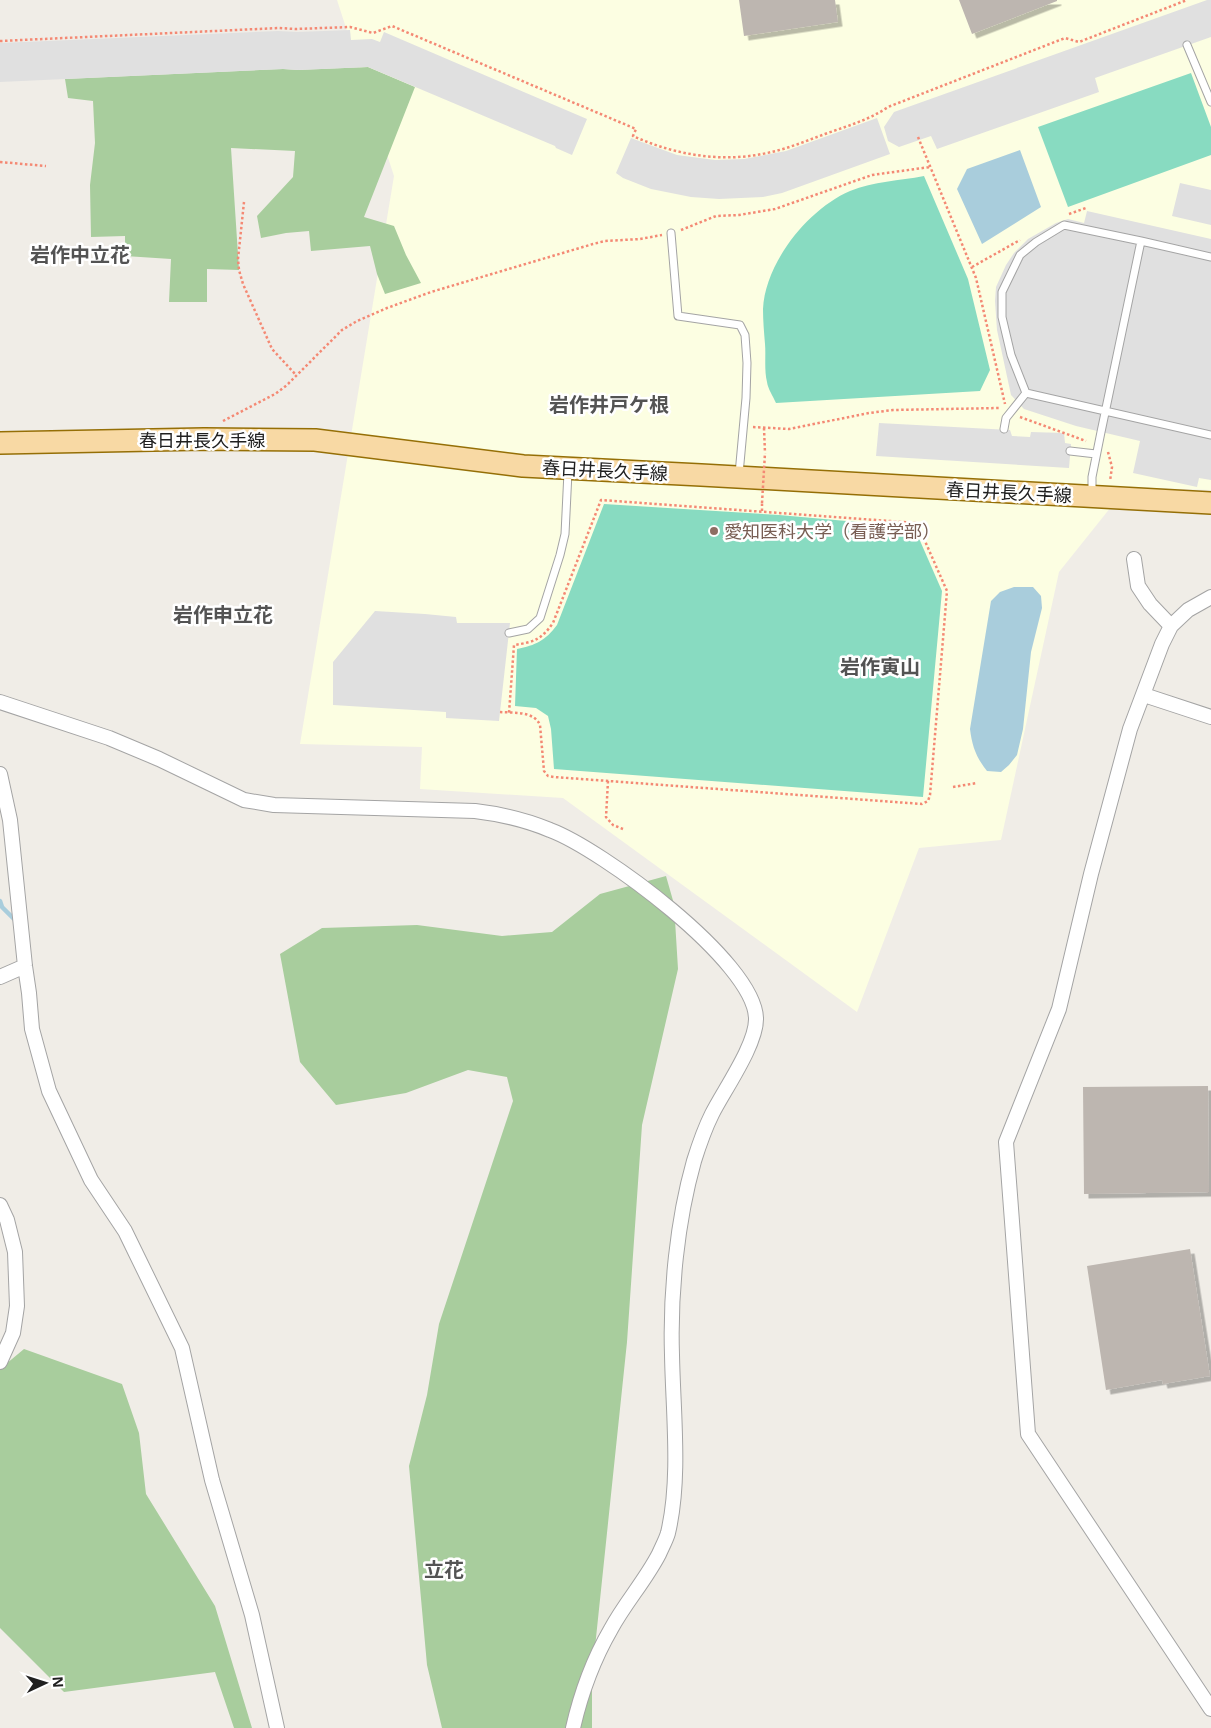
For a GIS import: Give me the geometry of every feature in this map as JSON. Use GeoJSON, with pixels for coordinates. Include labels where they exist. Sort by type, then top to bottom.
{"type":"FeatureCollection","features":[{"type":"Feature","properties":{"kind":"main road","name":"春日井長久手線"},"geometry":{"type":"LineString","coordinates":[[0,443],[204,439],[315,440],[522,466],[1211,503]]}},
{"type":"Feature","properties":{"kind":"street"},"geometry":{"type":"LineString","coordinates":[[1134,559],[1138,586],[1150,604],[1171,626]]}},
{"type":"Feature","properties":{"kind":"street"},"geometry":{"type":"LineString","coordinates":[[1209,601],[1188,610],[1171,626],[1162,644],[1130,729],[1091,874],[1059,1009],[1006,1142],[1028,1434],[1211,1709]]}},
{"type":"Feature","properties":{"kind":"street"},"geometry":{"type":"LineString","coordinates":[[1144,695],[1211,717]]}},
{"type":"Feature","properties":{"kind":"street"},"geometry":{"type":"LineString","coordinates":[[0,702],[109,738],[159,759],[244,800],[284,805],[475,811],[496,814],[551,830],[586,848],[626,873],[685,920],[727,963],[746,987],[756,1016],[753,1034],[738,1068],[712,1115],[695,1160],[683,1209],[675,1268],[672,1350],[675,1494],[667,1537],[649,1573],[611,1628],[586,1680],[573,1728]]}},
{"type":"Feature","properties":{"kind":"street"},"geometry":{"type":"LineString","coordinates":[[0,774],[10,820],[32,1029],[48,1091],[91,1180],[125,1231],[182,1348],[212,1480],[257,1634],[277,1728]]}},
{"type":"Feature","properties":{"kind":"street"},"geometry":{"type":"LineString","coordinates":[[0,977],[25,966]]}},
{"type":"Feature","properties":{"kind":"street"},"geometry":{"type":"LineString","coordinates":[[0,1204],[16,1252],[17,1306],[13,1333],[0,1362]]}},
{"type":"Feature","properties":{"kind":"lane"},"geometry":{"type":"LineString","coordinates":[[1187,45],[1211,102]]}},
{"type":"Feature","properties":{"kind":"lane"},"geometry":{"type":"LineString","coordinates":[[1026,393],[1011,354],[1002,317],[1002,292],[1020,256],[1036,242],[1064,225],[1211,257]]}},
{"type":"Feature","properties":{"kind":"lane"},"geometry":{"type":"LineString","coordinates":[[671,234],[678,316],[740,325],[745,335],[747,363],[746,398],[738,477]]}},
{"type":"Feature","properties":{"kind":"lane"},"geometry":{"type":"LineString","coordinates":[[1092,496],[1092,477],[1096,454],[1141,242]]}},
{"type":"Feature","properties":{"kind":"lane"},"geometry":{"type":"LineString","coordinates":[[1026,393],[1211,435]]}},
{"type":"Feature","properties":{"kind":"lane"},"geometry":{"type":"LineString","coordinates":[[1004,429],[1006,418],[1026,393]]}},
{"type":"Feature","properties":{"kind":"lane"},"geometry":{"type":"LineString","coordinates":[[1070,451],[1096,454]]}},
{"type":"Feature","properties":{"kind":"lane"},"geometry":{"type":"LineString","coordinates":[[509,633],[528,629],[540,618],[565,534],[568,469]]}},
{"type":"Feature","properties":{"kind":"path"},"geometry":{"type":"LineString","coordinates":[[0,41],[278,28],[350,27],[372,33],[392,26],[636,129],[633,136],[642,140],[678,152],[719,157],[760,154],[788,148],[874,117],[888,107],[1065,38],[1079,42],[1187,0]]}},
{"type":"Feature","properties":{"kind":"path"},"geometry":{"type":"LineString","coordinates":[[0,162],[46,166]]}},
{"type":"Feature","properties":{"kind":"path"},"geometry":{"type":"LineString","coordinates":[[204,439],[204,431],[275,394],[342,330],[387,308],[431,292],[593,244],[671,234],[716,216],[739,215],[775,208],[872,175],[930,167]]}},
{"type":"Feature","properties":{"kind":"path"},"geometry":{"type":"LineString","coordinates":[[244,202],[238,259],[243,284],[272,349],[296,376]]}},
{"type":"Feature","properties":{"kind":"path"},"geometry":{"type":"LineString","coordinates":[[743,426],[789,429],[893,410],[1000,409],[1004,403]]}},
{"type":"Feature","properties":{"kind":"path"},"geometry":{"type":"LineString","coordinates":[[762,511],[765,453],[764,428]]}},
{"type":"Feature","properties":{"kind":"path"},"geometry":{"type":"LineString","coordinates":[[500,712],[509,713],[532,715],[537,718],[540,725],[544,771],[548,776],[922,804],[928,801],[930,795],[947,591],[917,523],[601,500],[553,624],[539,639],[529,643],[514,645],[509,713]]}},
{"type":"Feature","properties":{"kind":"path"},"geometry":{"type":"LineString","coordinates":[[608,781],[606,817],[613,825],[623,830]]}},
{"type":"Feature","properties":{"kind":"path"},"geometry":{"type":"LineString","coordinates":[[953,786],[977,783]]}},
{"type":"Feature","properties":{"kind":"shaded area","name":"愛知医科大学（看護学部）"},"geometry":{"type":"Polygon","coordinates":[[[337,0],[1211,0],[1211,490],[1127,487],[1059,572],[1001,840],[919,848],[857,1012],[563,798],[420,789],[422,747],[300,744],[394,176],[337,0]]]}},
{"type":"Feature","properties":{"kind":"shaded area"},"geometry":{"type":"Polygon","coordinates":[[[1211,0],[1211,37],[1095,78],[1099,92],[937,149],[931,136],[899,147],[888,141],[884,127],[894,112],[1211,0]]]}},
{"type":"Feature","properties":{"kind":"shaded area"},"geometry":{"type":"Polygon","coordinates":[[[350,30],[351,40],[372,39],[380,42],[384,32],[587,119],[572,155],[555,146],[368,67],[0,82],[0,43],[278,31],[350,30]]]}},
{"type":"Feature","properties":{"kind":"shaded area"},"geometry":{"type":"Polygon","coordinates":[[[877,118],[890,154],[782,193],[763,197],[719,199],[691,197],[651,189],[623,178],[616,173],[631,138],[677,155],[715,160],[744,159],[786,151],[877,118]]]}},
{"type":"Feature","properties":{"kind":"shaded area"},"geometry":{"type":"Polygon","coordinates":[[[1180,183],[1211,190],[1211,225],[1172,216],[1180,183]]]}},
{"type":"Feature","properties":{"kind":"shaded area"},"geometry":{"type":"Polygon","coordinates":[[[1087,211],[1211,239],[1211,480],[1199,478],[1197,487],[1133,473],[1140,441],[1076,426],[1024,409],[1011,395],[997,330],[996,287],[1014,253],[1028,239],[1056,223],[1068,219],[1084,223],[1087,211]]]}},
{"type":"Feature","properties":{"kind":"shaded area"},"geometry":{"type":"Polygon","coordinates":[[[879,423],[1010,430],[1012,436],[1030,437],[1031,432],[1064,433],[1065,443],[1071,444],[1069,468],[876,456],[879,423]]]}},
{"type":"Feature","properties":{"kind":"shaded area"},"geometry":{"type":"Polygon","coordinates":[[[375,611],[456,617],[457,623],[510,623],[499,721],[446,718],[446,712],[333,705],[333,662],[375,611]]]}},
{"type":"Feature","properties":{"kind":"green space"},"geometry":{"type":"Polygon","coordinates":[[[368,67],[415,87],[364,217],[394,226],[406,255],[421,283],[385,294],[377,274],[370,246],[311,251],[309,231],[261,238],[257,216],[293,177],[295,151],[231,148],[239,270],[207,269],[207,302],[169,302],[171,259],[125,256],[125,236],[91,237],[90,185],[95,143],[93,101],[68,98],[65,79],[368,67]]]}},
{"type":"Feature","properties":{"kind":"green space"},"geometry":{"type":"Polygon","coordinates":[[[1191,73],[1211,127],[1211,155],[1068,207],[1038,127],[1191,73]]]}},
{"type":"Feature","properties":{"kind":"green space"},"geometry":{"type":"Polygon","coordinates":[[[924,176],[968,279],[990,370],[980,391],[776,403],[768,387],[766,377],[763,309],[766,291],[780,256],[805,224],[834,199],[868,185],[924,176]]]}},
{"type":"Feature","properties":{"kind":"green space"},"geometry":{"type":"Polygon","coordinates":[[[604,504],[779,515],[914,527],[942,591],[923,797],[554,769],[551,729],[548,716],[536,708],[515,706],[517,649],[540,641],[557,625],[604,504]]]}},
{"type":"Feature","properties":{"kind":"green space"},"geometry":{"type":"Polygon","coordinates":[[[666,876],[674,904],[678,969],[642,1125],[627,1342],[592,1676],[592,1728],[442,1728],[427,1665],[409,1466],[427,1395],[439,1324],[513,1101],[507,1077],[468,1070],[406,1093],[336,1105],[300,1062],[280,954],[322,928],[417,925],[502,936],[552,932],[600,894],[666,876]]]}},
{"type":"Feature","properties":{"kind":"green space"},"geometry":{"type":"Polygon","coordinates":[[[24,1349],[122,1384],[139,1433],[146,1494],[215,1606],[252,1728],[234,1728],[215,1672],[64,1692],[0,1628],[0,1369],[24,1349]]]}},
{"type":"Feature","properties":{"kind":"water"},"geometry":{"type":"Polygon","coordinates":[[[1020,150],[1041,207],[982,244],[957,189],[967,169],[1020,150]]]}},
{"type":"Feature","properties":{"kind":"water"},"geometry":{"type":"Polygon","coordinates":[[[1014,587],[1033,587],[1041,596],[1042,608],[1031,652],[1023,729],[1017,755],[1001,772],[987,771],[975,751],[970,729],[991,601],[1000,592],[1014,587]]]}},
{"type":"Feature","properties":{"kind":"building"},"geometry":{"type":"Polygon","coordinates":[[[739,0],[835,0],[838,22],[744,36],[739,0]]]}},
{"type":"Feature","properties":{"kind":"building"},"geometry":{"type":"Polygon","coordinates":[[[959,0],[1057,0],[1057,1],[972,34],[959,0]]]}},
{"type":"Feature","properties":{"kind":"building"},"geometry":{"type":"Polygon","coordinates":[[[1208,1086],[1209,1192],[1084,1194],[1083,1087],[1208,1086]]]}},
{"type":"Feature","properties":{"kind":"building"},"geometry":{"type":"Polygon","coordinates":[[[1190,1249],[1210,1376],[1163,1384],[1162,1380],[1106,1390],[1087,1266],[1190,1249]]]}},
{"type":"Feature","properties":{"kind":"waterway"},"geometry":{"type":"LineString","coordinates":[[0,901],[2,907],[14,919]]}},
{"type":"Feature","properties":{"kind":"place","name":"愛知医科大学（看護学部）"},"geometry":{"type":"Point","coordinates":[714,531]}},
{"type":"Feature","properties":{"kind":"district","name":"岩作中立花"},"geometry":{"type":"Point","coordinates":[80,254]}},
{"type":"Feature","properties":{"kind":"district","name":"岩作井戸ケ根"},"geometry":{"type":"Point","coordinates":[609,404]}},
{"type":"Feature","properties":{"kind":"district","name":"岩作申立花"},"geometry":{"type":"Point","coordinates":[223,614]}},
{"type":"Feature","properties":{"kind":"district","name":"岩作寅山"},"geometry":{"type":"Point","coordinates":[880,666]}},
{"type":"Feature","properties":{"kind":"district","name":"立花"},"geometry":{"type":"Point","coordinates":[444,1569]}}]}
